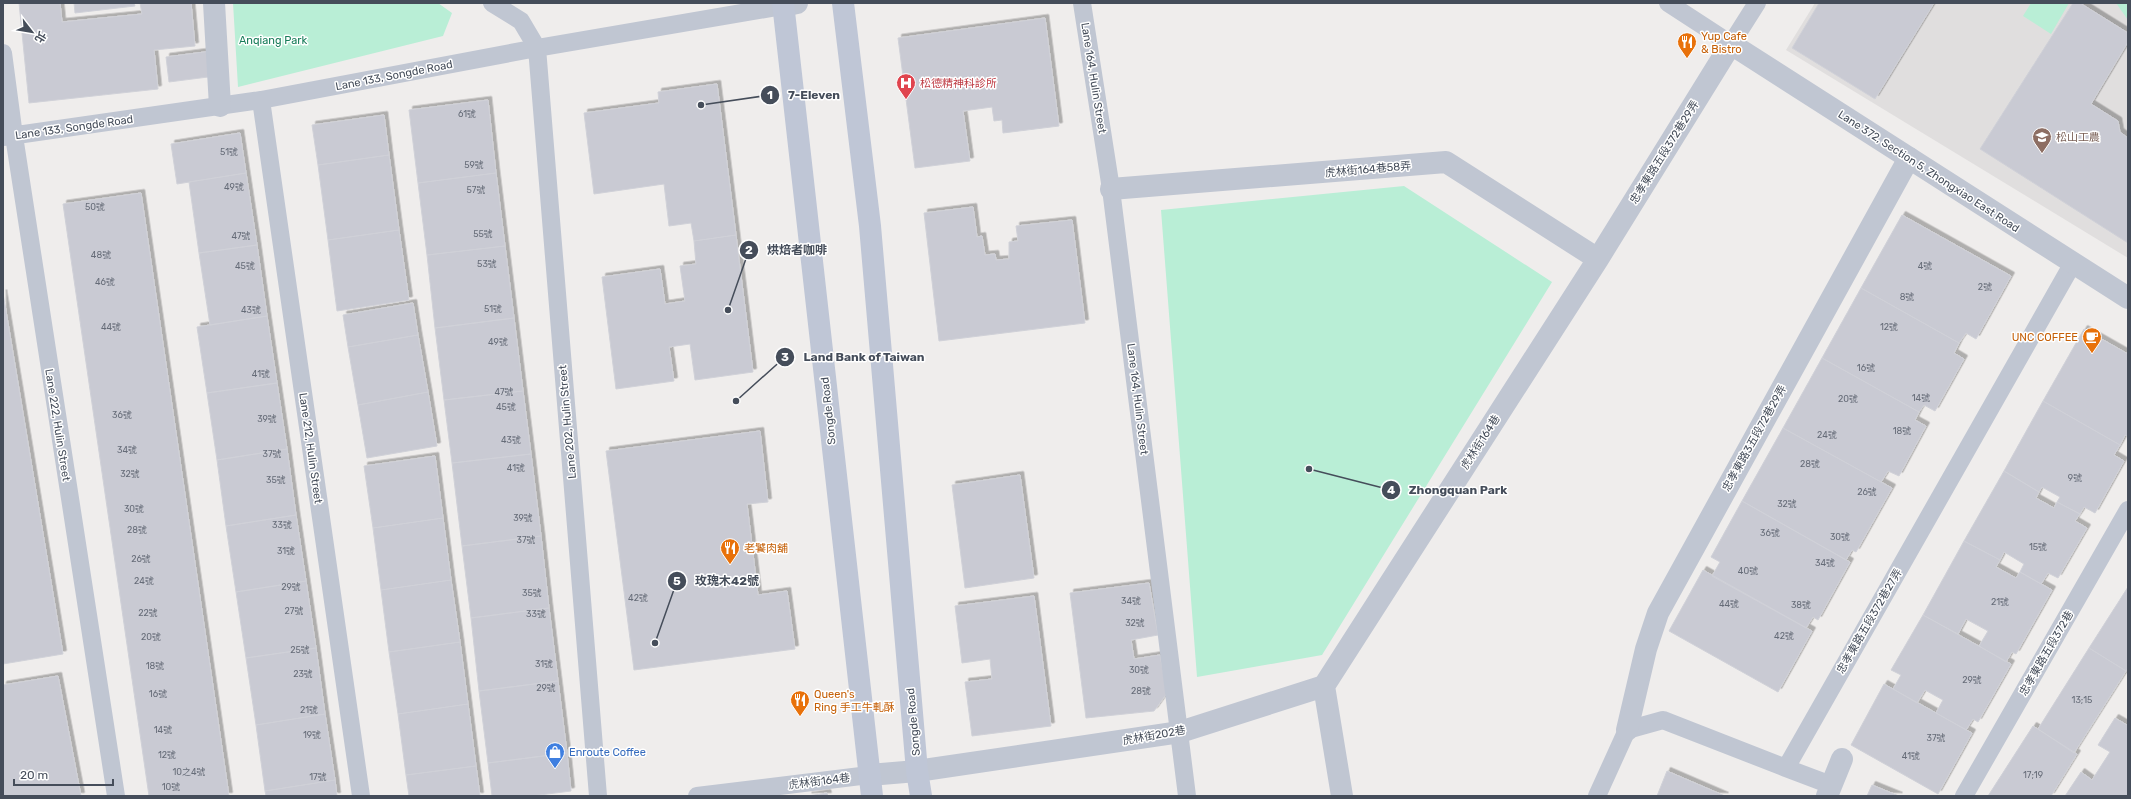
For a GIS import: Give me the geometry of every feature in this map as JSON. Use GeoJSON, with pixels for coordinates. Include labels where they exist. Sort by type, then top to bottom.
{"type":"FeatureCollection","features":[{"type":"Feature","properties":{"kind":"main road","name":"Songde Road"},"geometry":{"type":"LineString","coordinates":[[843,3],[870,226],[917,771],[921,796]]}},
{"type":"Feature","properties":{"kind":"main road","name":"Songde Road"},"geometry":{"type":"LineString","coordinates":[[788,4],[870,786]]}},
{"type":"Feature","properties":{"kind":"street"},"geometry":{"type":"LineString","coordinates":[[214,3],[220,106]]}},
{"type":"Feature","properties":{"kind":"street","name":"Lane 372, Section 5, Zhongxiao East Road"},"geometry":{"type":"LineString","coordinates":[[1731,44],[2128,298]]}},
{"type":"Feature","properties":{"kind":"street","name":"忠孝東路五段372巷29弄"},"geometry":{"type":"LineString","coordinates":[[1598,259],[1731,44]]}},
{"type":"Feature","properties":{"kind":"street","name":"忠孝東路3五段72巷29弄"},"geometry":{"type":"LineString","coordinates":[[1627,730],[1646,649],[1658,613],[1909,158]]}},
{"type":"Feature","properties":{"kind":"street","name":"虎林街164巷58弄"},"geometry":{"type":"LineString","coordinates":[[1111,189],[1446,162],[1598,259]]}},
{"type":"Feature","properties":{"kind":"street","name":"虎林街164巷"},"geometry":{"type":"LineString","coordinates":[[1324,686],[1598,259]]}},
{"type":"Feature","properties":{"kind":"street"},"geometry":{"type":"LineString","coordinates":[[1324,686],[1342,796]]}},
{"type":"Feature","properties":{"kind":"street","name":"虎林街202巷"},"geometry":{"type":"LineString","coordinates":[[870,786],[917,771],[1180,732],[1324,686]]}},
{"type":"Feature","properties":{"kind":"street"},"geometry":{"type":"LineString","coordinates":[[1829,790],[1842,759]]}},
{"type":"Feature","properties":{"kind":"lane"},"geometry":{"type":"LineString","coordinates":[[492,3],[521,21],[537,48]]}},
{"type":"Feature","properties":{"kind":"lane","name":"Lane 164, Hulin Street"},"geometry":{"type":"LineString","coordinates":[[1082,3],[1111,189],[1187,796]]}},
{"type":"Feature","properties":{"kind":"lane"},"geometry":{"type":"LineString","coordinates":[[1668,3],[1731,44],[1757,3]]}},
{"type":"Feature","properties":{"kind":"lane","name":"Lane 133, Songde Road"},"geometry":{"type":"LineString","coordinates":[[8,137],[261,100],[537,48],[788,4]]}},
{"type":"Feature","properties":{"kind":"lane","name":"Lane 202, Hulin Street"},"geometry":{"type":"LineString","coordinates":[[537,48],[598,796]]}},
{"type":"Feature","properties":{"kind":"lane","name":"Lane 222, Hulin Street"},"geometry":{"type":"LineString","coordinates":[[3,53],[8,137],[116,796]]}},
{"type":"Feature","properties":{"kind":"lane","name":"Lane 212, Hulin Street"},"geometry":{"type":"LineString","coordinates":[[261,100],[361,796]]}},
{"type":"Feature","properties":{"kind":"lane","name":"忠孝東路五段372巷27弄"},"geometry":{"type":"LineString","coordinates":[[1786,768],[2073,263]]}},
{"type":"Feature","properties":{"kind":"lane","name":"忠孝東路五段372巷"},"geometry":{"type":"LineString","coordinates":[[1964,796],[2128,510]]}},
{"type":"Feature","properties":{"kind":"lane"},"geometry":{"type":"LineString","coordinates":[[1596,796],[1627,730],[1663,720],[1786,768],[1829,790]]}},
{"type":"Feature","properties":{"kind":"lane","name":"虎林街164巷"},"geometry":{"type":"LineString","coordinates":[[697,796],[870,786]]}},
{"type":"Feature","properties":{"kind":"shaded area","name":"松山工農"},"geometry":{"type":"Polygon","coordinates":[[[1815,3],[2128,3],[2128,258],[1786,50],[1815,3]]]}},
{"type":"Feature","properties":{"kind":"green space","name":"Anqiang Park"},"geometry":{"type":"Polygon","coordinates":[[[233,3],[438,3],[452,13],[443,36],[238,87],[233,3]]]}},
{"type":"Feature","properties":{"kind":"green space"},"geometry":{"type":"Polygon","coordinates":[[[2031,3],[2069,3],[2051,34],[2023,16],[2031,3]]]}},
{"type":"Feature","properties":{"kind":"green space"},"geometry":{"type":"Polygon","coordinates":[[[2116,3],[2128,3],[2128,20],[2116,3]]]}},
{"type":"Feature","properties":{"kind":"green space"},"geometry":{"type":"Polygon","coordinates":[[[1404,186],[1552,282],[1322,655],[1197,677],[1161,210],[1404,186]]]}},
{"type":"Feature","properties":{"kind":"building"},"geometry":{"type":"Polygon","coordinates":[[[19,3],[60,3],[62,22],[142,14],[140,3],[191,3],[195,46],[154,50],[158,89],[29,103],[19,3]]]}},
{"type":"Feature","properties":{"kind":"building"},"geometry":{"type":"Polygon","coordinates":[[[74,3],[134,3],[135,6],[75,13],[74,3]]]}},
{"type":"Feature","properties":{"kind":"building"},"geometry":{"type":"Polygon","coordinates":[[[1819,3],[1934,3],[1875,99],[1792,48],[1819,3]]]}},
{"type":"Feature","properties":{"kind":"building"},"geometry":{"type":"Polygon","coordinates":[[[2073,3],[2080,3],[2128,33],[2128,42],[2091,104],[2118,121],[2120,132],[2128,138],[2128,243],[1980,149],[2073,3]]]}},
{"type":"Feature","properties":{"kind":"building"},"geometry":{"type":"Polygon","coordinates":[[[1045,18],[1059,126],[1003,133],[1002,120],[994,121],[992,107],[963,111],[970,161],[915,168],[898,38],[1045,18]]]}},
{"type":"Feature","properties":{"kind":"building"},"geometry":{"type":"Polygon","coordinates":[[[212,51],[216,76],[169,82],[166,57],[212,51]]]}},
{"type":"Feature","properties":{"kind":"building"},"geometry":{"type":"Polygon","coordinates":[[[717,84],[736,235],[694,241],[691,223],[669,226],[664,184],[594,194],[584,113],[659,103],[658,92],[717,84]]]}},
{"type":"Feature","properties":{"kind":"building"},"geometry":{"type":"Polygon","coordinates":[[[488,100],[496,173],[418,183],[409,110],[488,100]]]}},
{"type":"Feature","properties":{"kind":"building"},"geometry":{"type":"Polygon","coordinates":[[[384,115],[389,155],[318,165],[312,125],[384,115]]]}},
{"type":"Feature","properties":{"kind":"building"},"geometry":{"type":"Polygon","coordinates":[[[240,133],[246,173],[177,184],[171,144],[240,133]]]}},
{"type":"Feature","properties":{"kind":"building"},"geometry":{"type":"Polygon","coordinates":[[[389,155],[399,230],[328,240],[318,165],[389,155]]]}},
{"type":"Feature","properties":{"kind":"building"},"geometry":{"type":"Polygon","coordinates":[[[246,173],[257,245],[199,253],[189,182],[246,173]]]}},
{"type":"Feature","properties":{"kind":"building"},"geometry":{"type":"Polygon","coordinates":[[[496,173],[505,246],[427,255],[418,183],[496,173]]]}},
{"type":"Feature","properties":{"kind":"building"},"geometry":{"type":"Polygon","coordinates":[[[141,193],[229,796],[149,796],[63,204],[141,193]]]}},
{"type":"Feature","properties":{"kind":"building"},"geometry":{"type":"Polygon","coordinates":[[[973,207],[977,237],[982,236],[985,255],[995,254],[996,260],[1009,259],[1009,242],[1018,241],[1016,226],[1072,220],[1085,323],[939,341],[924,213],[973,207]]]}},
{"type":"Feature","properties":{"kind":"building"},"geometry":{"type":"Polygon","coordinates":[[[1902,215],[2011,276],[1976,339],[1966,333],[1959,343],[1861,288],[1902,215]]]}},
{"type":"Feature","properties":{"kind":"building"},"geometry":{"type":"Polygon","coordinates":[[[399,230],[409,300],[337,311],[328,240],[399,230]]]}},
{"type":"Feature","properties":{"kind":"building"},"geometry":{"type":"Polygon","coordinates":[[[736,235],[753,372],[695,380],[690,344],[669,347],[674,381],[616,389],[602,277],[660,269],[665,304],[685,301],[680,266],[696,264],[694,241],[736,235]]]}},
{"type":"Feature","properties":{"kind":"building"},"geometry":{"type":"Polygon","coordinates":[[[257,245],[267,316],[210,325],[199,253],[257,245]]]}},
{"type":"Feature","properties":{"kind":"building"},"geometry":{"type":"Polygon","coordinates":[[[505,246],[514,318],[435,328],[427,255],[505,246]]]}},
{"type":"Feature","properties":{"kind":"building"},"geometry":{"type":"Polygon","coordinates":[[[1861,288],[1959,343],[1954,353],[1964,359],[1935,411],[1924,405],[1919,412],[1822,358],[1861,288]]]}},
{"type":"Feature","properties":{"kind":"building"},"geometry":{"type":"Polygon","coordinates":[[[3,293],[63,654],[3,664],[3,293]]]}},
{"type":"Feature","properties":{"kind":"building"},"geometry":{"type":"Polygon","coordinates":[[[413,303],[418,335],[348,347],[343,315],[413,303]]]}},
{"type":"Feature","properties":{"kind":"building"},"geometry":{"type":"Polygon","coordinates":[[[267,316],[277,383],[207,393],[197,327],[267,316]]]}},
{"type":"Feature","properties":{"kind":"building"},"geometry":{"type":"Polygon","coordinates":[[[514,318],[523,391],[444,400],[435,328],[514,318]]]}},
{"type":"Feature","properties":{"kind":"building"},"geometry":{"type":"Polygon","coordinates":[[[2084,329],[2128,354],[2128,436],[2125,435],[2120,445],[2043,401],[2084,329]]]}},
{"type":"Feature","properties":{"kind":"building"},"geometry":{"type":"Polygon","coordinates":[[[418,335],[428,392],[358,405],[348,347],[418,335]]]}},
{"type":"Feature","properties":{"kind":"building"},"geometry":{"type":"Polygon","coordinates":[[[1822,358],[1919,412],[1915,420],[1926,426],[1899,476],[1888,471],[1881,482],[1783,428],[1822,358]]]}},
{"type":"Feature","properties":{"kind":"building"},"geometry":{"type":"Polygon","coordinates":[[[277,383],[287,449],[217,460],[207,393],[277,383]]]}},
{"type":"Feature","properties":{"kind":"building"},"geometry":{"type":"Polygon","coordinates":[[[523,391],[531,454],[452,463],[444,400],[523,391]]]}},
{"type":"Feature","properties":{"kind":"building"},"geometry":{"type":"Polygon","coordinates":[[[428,392],[437,446],[367,458],[358,405],[428,392]]]}},
{"type":"Feature","properties":{"kind":"building"},"geometry":{"type":"Polygon","coordinates":[[[2043,401],[2120,445],[2114,455],[2124,461],[2095,513],[2084,507],[2080,514],[2057,502],[2060,497],[2042,487],[2039,492],[2004,471],[2043,401]]]}},
{"type":"Feature","properties":{"kind":"building"},"geometry":{"type":"Polygon","coordinates":[[[1783,428],[1892,488],[1856,552],[1852,550],[1846,560],[1742,501],[1783,428]]]}},
{"type":"Feature","properties":{"kind":"building"},"geometry":{"type":"Polygon","coordinates":[[[760,431],[768,502],[747,504],[758,595],[787,591],[795,649],[634,670],[606,451],[760,431]]]}},
{"type":"Feature","properties":{"kind":"building"},"geometry":{"type":"Polygon","coordinates":[[[287,449],[296,515],[226,526],[217,460],[287,449]]]}},
{"type":"Feature","properties":{"kind":"building"},"geometry":{"type":"Polygon","coordinates":[[[531,454],[541,536],[462,546],[452,463],[531,454]]]}},
{"type":"Feature","properties":{"kind":"building"},"geometry":{"type":"Polygon","coordinates":[[[435,456],[443,518],[373,528],[364,466],[435,456]]]}},
{"type":"Feature","properties":{"kind":"building"},"geometry":{"type":"Polygon","coordinates":[[[2004,471],[2039,492],[2036,498],[2054,508],[2057,502],[2080,514],[2075,521],[2087,528],[2058,578],[2048,573],[2041,584],[2020,572],[2024,564],[2004,552],[2000,560],[1964,541],[2004,471]]]}},
{"type":"Feature","properties":{"kind":"building"},"geometry":{"type":"Polygon","coordinates":[[[1020,475],[1034,578],[965,588],[952,485],[1020,475]]]}},
{"type":"Feature","properties":{"kind":"building"},"geometry":{"type":"Polygon","coordinates":[[[1742,501],[1850,562],[1818,620],[1813,617],[1806,628],[1712,576],[1720,562],[1711,557],[1742,501]]]}},
{"type":"Feature","properties":{"kind":"building"},"geometry":{"type":"Polygon","coordinates":[[[296,515],[306,581],[236,592],[226,526],[296,515]]]}},
{"type":"Feature","properties":{"kind":"building"},"geometry":{"type":"Polygon","coordinates":[[[443,518],[451,580],[381,590],[373,528],[443,518]]]}},
{"type":"Feature","properties":{"kind":"building"},"geometry":{"type":"Polygon","coordinates":[[[541,536],[549,608],[471,618],[462,546],[541,536]]]}},
{"type":"Feature","properties":{"kind":"building"},"geometry":{"type":"Polygon","coordinates":[[[1964,541],[2000,560],[1996,567],[2016,578],[2020,572],[2052,590],[2016,654],[2012,652],[2006,662],[1979,646],[1988,631],[1966,619],[1958,634],[1923,615],[1964,541]]]}},
{"type":"Feature","properties":{"kind":"building"},"geometry":{"type":"Polygon","coordinates":[[[1703,570],[1812,631],[1778,692],[1669,631],[1703,570]]]}},
{"type":"Feature","properties":{"kind":"building"},"geometry":{"type":"Polygon","coordinates":[[[451,580],[460,642],[389,652],[381,590],[451,580]]]}},
{"type":"Feature","properties":{"kind":"building"},"geometry":{"type":"Polygon","coordinates":[[[306,581],[316,648],[246,658],[236,592],[306,581]]]}},
{"type":"Feature","properties":{"kind":"building"},"geometry":{"type":"Polygon","coordinates":[[[1149,583],[1158,635],[1131,640],[1134,659],[1160,655],[1167,693],[1154,711],[1086,718],[1070,593],[1149,583]]]}},
{"type":"Feature","properties":{"kind":"building"},"geometry":{"type":"Polygon","coordinates":[[[2128,587],[2128,668],[2126,671],[2089,648],[2128,587]]]}},
{"type":"Feature","properties":{"kind":"building"},"geometry":{"type":"Polygon","coordinates":[[[1034,596],[1051,726],[972,736],[965,682],[992,679],[990,659],[962,663],[955,606],[1034,596]]]}},
{"type":"Feature","properties":{"kind":"building"},"geometry":{"type":"Polygon","coordinates":[[[549,608],[558,681],[479,691],[471,618],[549,608]]]}},
{"type":"Feature","properties":{"kind":"building"},"geometry":{"type":"Polygon","coordinates":[[[1923,615],[2011,664],[1978,722],[1973,719],[1966,730],[1936,713],[1943,700],[1925,690],[1917,703],[1893,689],[1901,675],[1891,670],[1923,615]]]}},
{"type":"Feature","properties":{"kind":"building"},"geometry":{"type":"Polygon","coordinates":[[[460,642],[468,704],[398,714],[389,652],[460,642]]]}},
{"type":"Feature","properties":{"kind":"building"},"geometry":{"type":"Polygon","coordinates":[[[316,648],[325,714],[256,725],[246,658],[316,648]]]}},
{"type":"Feature","properties":{"kind":"building"},"geometry":{"type":"Polygon","coordinates":[[[2089,648],[2126,671],[2074,753],[2038,729],[2089,648]]]}},
{"type":"Feature","properties":{"kind":"building"},"geometry":{"type":"Polygon","coordinates":[[[58,676],[81,796],[3,796],[3,685],[58,676]]]}},
{"type":"Feature","properties":{"kind":"building"},"geometry":{"type":"Polygon","coordinates":[[[558,681],[567,753],[488,763],[479,691],[558,681]]]}},
{"type":"Feature","properties":{"kind":"building"},"geometry":{"type":"Polygon","coordinates":[[[1884,684],[1972,733],[1938,794],[1851,745],[1884,684]]]}},
{"type":"Feature","properties":{"kind":"building"},"geometry":{"type":"Polygon","coordinates":[[[468,704],[476,766],[406,775],[398,714],[468,704]]]}},
{"type":"Feature","properties":{"kind":"building"},"geometry":{"type":"Polygon","coordinates":[[[325,714],[335,780],[265,791],[256,725],[325,714]]]}},
{"type":"Feature","properties":{"kind":"building"},"geometry":{"type":"Polygon","coordinates":[[[2115,718],[2127,725],[2128,723],[2128,796],[2065,796],[2081,772],[2092,780],[2110,752],[2098,745],[2115,718]]]}},
{"type":"Feature","properties":{"kind":"building"},"geometry":{"type":"Polygon","coordinates":[[[2033,726],[2077,754],[2051,796],[1988,796],[2033,726]]]}},
{"type":"Feature","properties":{"kind":"building"},"geometry":{"type":"Polygon","coordinates":[[[567,753],[571,791],[532,796],[492,796],[488,763],[567,753]]]}},
{"type":"Feature","properties":{"kind":"building"},"geometry":{"type":"Polygon","coordinates":[[[476,766],[480,796],[409,796],[406,775],[476,766]]]}},
{"type":"Feature","properties":{"kind":"building"},"geometry":{"type":"Polygon","coordinates":[[[1667,771],[1725,796],[1657,796],[1667,771]]]}},
{"type":"Feature","properties":{"kind":"building"},"geometry":{"type":"Polygon","coordinates":[[[335,780],[337,796],[266,796],[265,791],[335,780]]]}},
{"type":"Feature","properties":{"kind":"building"},"geometry":{"type":"Polygon","coordinates":[[[1872,785],[1899,796],[1867,796],[1872,785]]]}},
{"type":"Feature","properties":{"kind":"building"},"geometry":{"type":"Polygon","coordinates":[[[827,793],[828,796],[808,796],[827,793]]]}},
{"type":"Feature","properties":{"kind":"place","name":"Yup Cafe & Bistro"},"geometry":{"type":"Point","coordinates":[1687,59]}},
{"type":"Feature","properties":{"kind":"place","name":"松德精神科診所"},"geometry":{"type":"Point","coordinates":[906,100]}},
{"type":"Feature","properties":{"kind":"place","name":"7-Eleven"},"geometry":{"type":"Point","coordinates":[701,105]}},
{"type":"Feature","properties":{"kind":"place","name":"松山工農"},"geometry":{"type":"Point","coordinates":[2042,154]}},
{"type":"Feature","properties":{"kind":"place","name":"烘焙者咖啡"},"geometry":{"type":"Point","coordinates":[728,310]}},
{"type":"Feature","properties":{"kind":"place","name":"UNC COFFEE"},"geometry":{"type":"Point","coordinates":[2092,354]}},
{"type":"Feature","properties":{"kind":"place","name":"Land Bank of Taiwan"},"geometry":{"type":"Point","coordinates":[736,401]}},
{"type":"Feature","properties":{"kind":"place","name":"Zhongquan Park"},"geometry":{"type":"Point","coordinates":[1309,469]}},
{"type":"Feature","properties":{"kind":"place","name":"老饕肉舖"},"geometry":{"type":"Point","coordinates":[730,565]}},
{"type":"Feature","properties":{"kind":"place","name":"玫瑰木42號"},"geometry":{"type":"Point","coordinates":[655,643]}},
{"type":"Feature","properties":{"kind":"place","name":"Queen's Ring 手工牛軋酥"},"geometry":{"type":"Point","coordinates":[800,717]}},
{"type":"Feature","properties":{"kind":"place","name":"Enroute Coffee"},"geometry":{"type":"Point","coordinates":[555,769]}}]}
